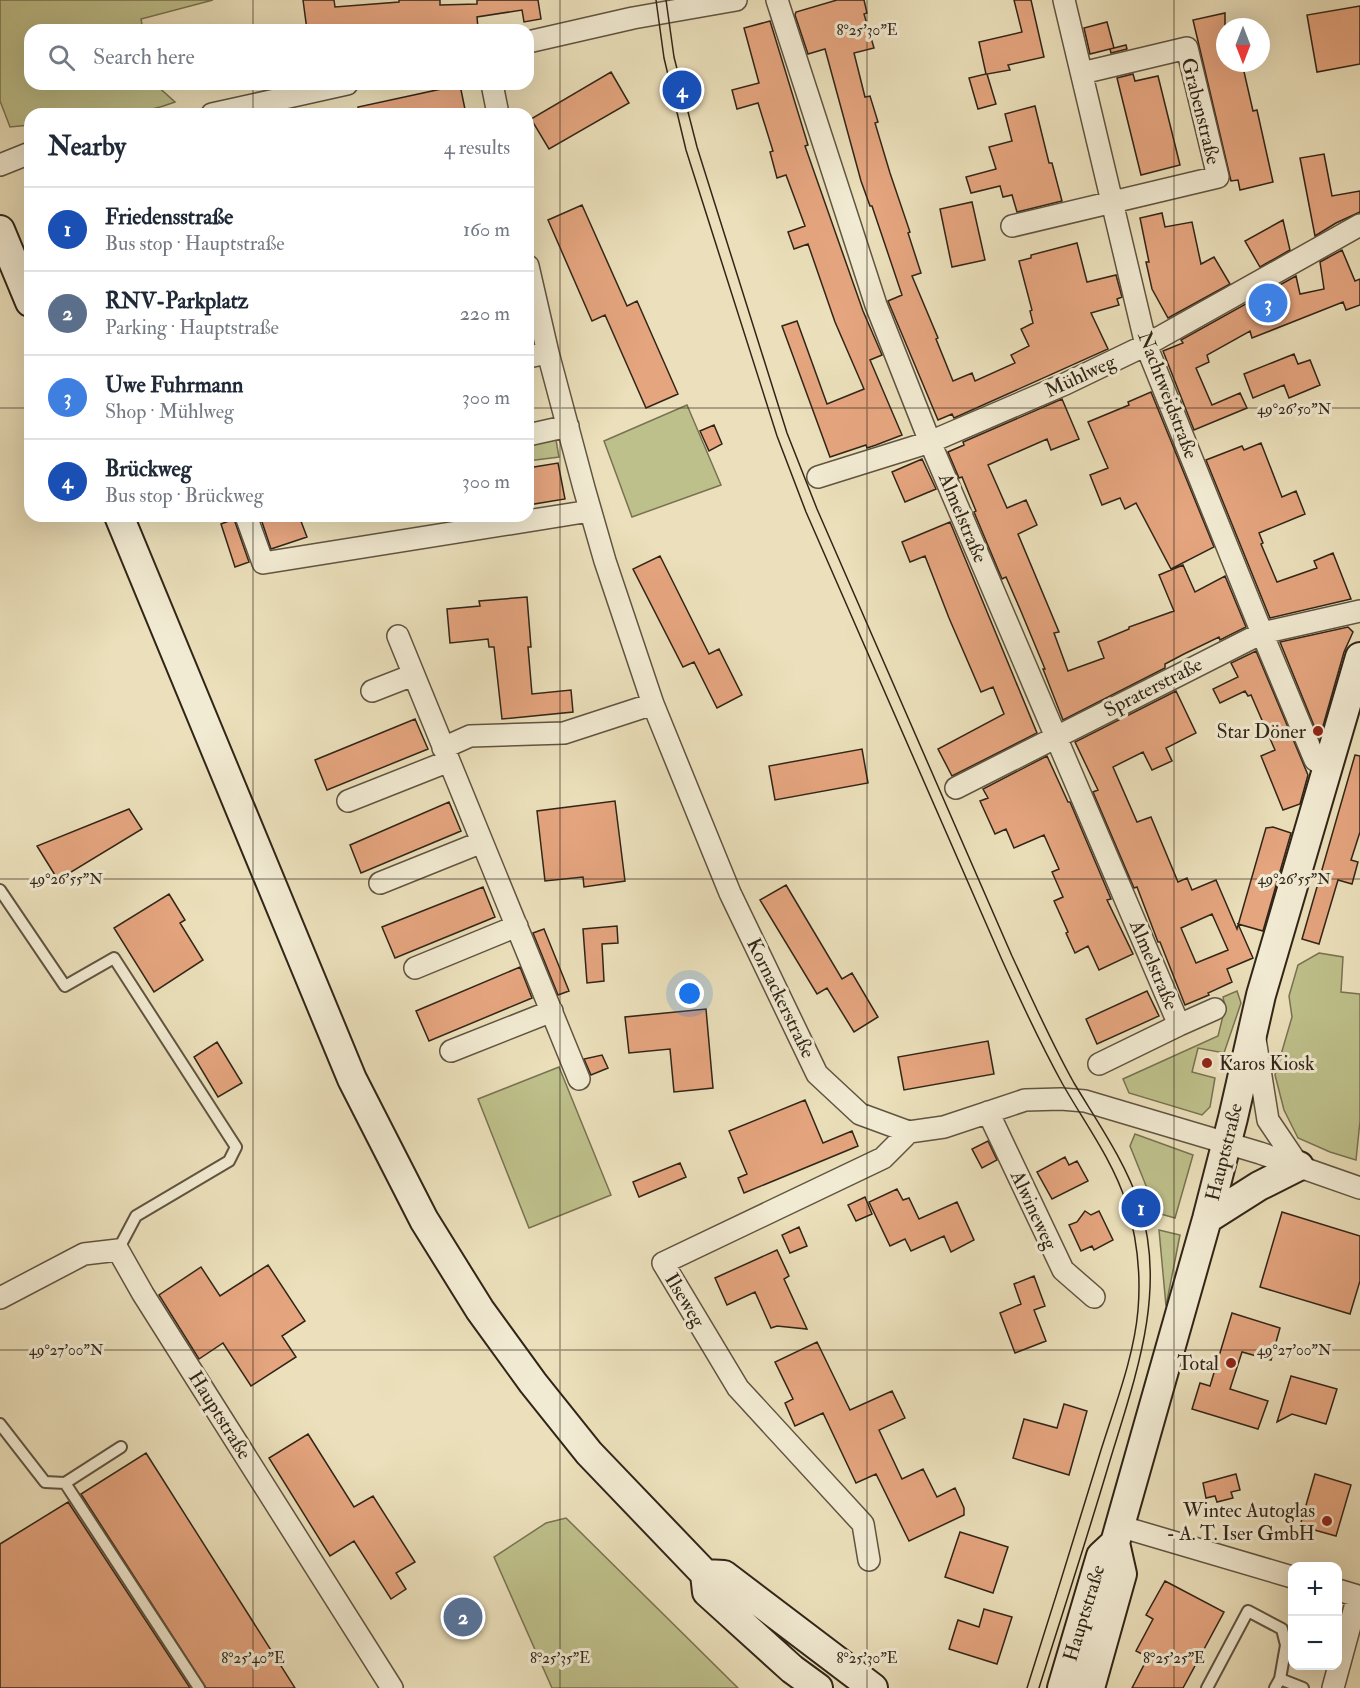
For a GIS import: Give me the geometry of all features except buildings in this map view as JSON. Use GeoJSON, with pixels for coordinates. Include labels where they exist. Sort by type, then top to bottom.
{"type":"FeatureCollection","features":[{"type":"Feature","properties":{"kind":"street"},"geometry":{"type":"LineString","coordinates":[[534,41],[633,18],[736,0]]}},
{"type":"Feature","properties":{"kind":"street","name":"Almelstraße"},"geometry":{"type":"LineString","coordinates":[[777,0],[876,305],[930,442],[1179,1025]]}},
{"type":"Feature","properties":{"kind":"street","name":"Nachtweidstraße"},"geometry":{"type":"LineString","coordinates":[[1064,0],[1146,345],[1262,633],[1316,760],[1329,766]]}},
{"type":"Feature","properties":{"kind":"street","name":"Grabenstraße"},"geometry":{"type":"LineString","coordinates":[[1012,226],[1218,177],[1187,48],[1082,73]]}},
{"type":"Feature","properties":{"kind":"street"},"geometry":{"type":"LineString","coordinates":[[239,108],[320,90]]}},
{"type":"Feature","properties":{"kind":"street"},"geometry":{"type":"LineString","coordinates":[[493,90],[497,108]]}},
{"type":"Feature","properties":{"kind":"street"},"geometry":{"type":"LineString","coordinates":[[0,165],[24,155]]}},
{"type":"Feature","properties":{"kind":"street","name":"Mühlweg"},"geometry":{"type":"LineString","coordinates":[[818,477],[930,442],[1065,384],[1146,345],[1360,225]]}},
{"type":"Feature","properties":{"kind":"street"},"geometry":{"type":"LineString","coordinates":[[0,230],[24,288]]}},
{"type":"Feature","properties":{"kind":"street","name":"Kornackerstraße"},"geometry":{"type":"LineString","coordinates":[[534,321],[538,355],[568,426],[605,561],[653,704],[730,893],[818,1074],[860,1114],[909,1132],[944,1127],[1025,1100],[1085,1101],[1227,1143],[1360,1188]]}},
{"type":"Feature","properties":{"kind":"street"},"geometry":{"type":"LineString","coordinates":[[534,434],[568,426]]}},
{"type":"Feature","properties":{"kind":"street"},"geometry":{"type":"LineString","coordinates":[[534,520],[591,511]]}},
{"type":"Feature","properties":{"kind":"street"},"geometry":{"type":"LineString","coordinates":[[121,522],[352,1079],[424,1220],[480,1310],[547,1401],[589,1453],[705,1574],[706,1592],[792,1669],[818,1688]]}},
{"type":"Feature","properties":{"kind":"street"},"geometry":{"type":"LineString","coordinates":[[248,522],[263,563],[522,522]]}},
{"type":"Feature","properties":{"kind":"street","name":"Spraterstraße"},"geometry":{"type":"LineString","coordinates":[[956,788],[1262,633],[1360,611]]}},
{"type":"Feature","properties":{"kind":"street"},"geometry":{"type":"LineString","coordinates":[[398,636],[579,1079]]}},
{"type":"Feature","properties":{"kind":"street","name":"Hauptstraße"},"geometry":{"type":"LineString","coordinates":[[1062,1688],[1101,1556],[1117,1534],[1207,1219],[1261,995],[1360,657]]}},
{"type":"Feature","properties":{"kind":"street"},"geometry":{"type":"LineString","coordinates":[[372,691],[413,675]]}},
{"type":"Feature","properties":{"kind":"street"},"geometry":{"type":"LineString","coordinates":[[348,801],[446,754],[470,736],[564,733],[653,704]]}},
{"type":"Feature","properties":{"kind":"street"},"geometry":{"type":"LineString","coordinates":[[381,884],[482,842]]}},
{"type":"Feature","properties":{"kind":"street"},"geometry":{"type":"LineString","coordinates":[[415,968],[517,926]]}},
{"type":"Feature","properties":{"kind":"street","name":"Almelstraße"},"geometry":{"type":"LineString","coordinates":[[1099,1064],[1215,1009]]}},
{"type":"Feature","properties":{"kind":"street"},"geometry":{"type":"LineString","coordinates":[[451,1051],[552,1011]]}},
{"type":"Feature","properties":{"kind":"street"},"geometry":{"type":"LineString","coordinates":[[1207,1219],[1259,1186],[1299,1166],[1268,1120],[1254,1029]]}},
{"type":"Feature","properties":{"kind":"street","name":"Alwineweg"},"geometry":{"type":"LineString","coordinates":[[988,1112],[1063,1270],[1094,1297]]}},
{"type":"Feature","properties":{"kind":"street","name":"Ilseweg"},"geometry":{"type":"LineString","coordinates":[[869,1560],[863,1524],[738,1388],[663,1263],[883,1158],[909,1132]]}},
{"type":"Feature","properties":{"kind":"street"},"geometry":{"type":"LineString","coordinates":[[0,1298],[84,1254],[118,1250]]}},
{"type":"Feature","properties":{"kind":"street","name":"Hauptstraße"},"geometry":{"type":"LineString","coordinates":[[118,1250],[143,1294],[392,1688]]}},
{"type":"Feature","properties":{"kind":"street"},"geometry":{"type":"LineString","coordinates":[[1117,1534],[1288,1575]]}},
{"type":"Feature","properties":{"kind":"street","name":"Hauptstraße"},"geometry":{"type":"LineString","coordinates":[[1090,1688],[1122,1574],[1117,1534]]}},
{"type":"Feature","properties":{"kind":"street"},"geometry":{"type":"LineString","coordinates":[[705,1574],[724,1575],[873,1688]]}},
{"type":"Feature","properties":{"kind":"street"},"geometry":{"type":"LineString","coordinates":[[1333,1688],[1352,1591]]}},
{"type":"Feature","properties":{"kind":"lane"},"geometry":{"type":"LineString","coordinates":[[0,890],[65,986],[114,958],[236,1147],[229,1161],[136,1216],[118,1250]]}},
{"type":"Feature","properties":{"kind":"lane"},"geometry":{"type":"LineString","coordinates":[[0,1424],[45,1482],[65,1483],[122,1447]]}},
{"type":"Feature","properties":{"kind":"lane"},"geometry":{"type":"LineString","coordinates":[[65,1483],[199,1688]]}},
{"type":"Feature","properties":{"kind":"lane"},"geometry":{"type":"LineString","coordinates":[[1207,1688],[1248,1611],[1282,1629],[1286,1645],[1277,1684],[1303,1688]]}},
{"type":"Feature","properties":{"kind":"green space"},"geometry":{"type":"Polygon","coordinates":[[[0,0],[213,0],[141,19],[142,24],[24,24],[24,90],[162,90],[175,102],[158,108],[24,108],[24,126],[10,127],[0,101],[0,0]]]}},
{"type":"Feature","properties":{"kind":"green space"},"geometry":{"type":"Polygon","coordinates":[[[687,405],[721,485],[632,517],[604,441],[687,405]]]}},
{"type":"Feature","properties":{"kind":"green space"},"geometry":{"type":"Polygon","coordinates":[[[556,440],[559,457],[534,460],[534,444],[556,440]]]}},
{"type":"Feature","properties":{"kind":"green space"},"geometry":{"type":"Polygon","coordinates":[[[1319,953],[1343,957],[1341,992],[1360,994],[1360,1121],[1356,1160],[1298,1138],[1284,1110],[1275,1075],[1292,1017],[1289,996],[1298,965],[1319,953]]]}},
{"type":"Feature","properties":{"kind":"green space"},"geometry":{"type":"Polygon","coordinates":[[[1237,991],[1241,1003],[1224,1053],[1198,1048],[1192,1072],[1215,1078],[1210,1107],[1202,1115],[1129,1093],[1123,1079],[1218,1036],[1225,1008],[1223,997],[1237,991]]]}},
{"type":"Feature","properties":{"kind":"green space"},"geometry":{"type":"Polygon","coordinates":[[[559,1067],[611,1195],[529,1228],[478,1099],[559,1067]]]}},
{"type":"Feature","properties":{"kind":"green space"},"geometry":{"type":"Polygon","coordinates":[[[1135,1134],[1193,1155],[1175,1218],[1157,1213],[1130,1146],[1135,1134]]]}},
{"type":"Feature","properties":{"kind":"green space"},"geometry":{"type":"Polygon","coordinates":[[[1159,1230],[1180,1235],[1166,1306],[1159,1230]]]}},
{"type":"Feature","properties":{"kind":"green space"},"geometry":{"type":"Polygon","coordinates":[[[566,1518],[738,1688],[552,1688],[494,1557],[546,1523],[566,1518]]]}},
{"type":"Feature","properties":{"kind":"tram line"},"geometry":{"type":"LineString","coordinates":[[656,0],[664,58],[686,150],[777,436],[806,512],[1009,976],[1054,1068],[1113,1171],[1126,1202],[1133,1229],[1139,1283],[1136,1328],[1123,1381],[1027,1688]]}},
{"type":"Feature","properties":{"kind":"tram line"},"geometry":{"type":"LineString","coordinates":[[666,0],[674,57],[697,147],[787,433],[817,509],[1012,956],[1066,1068],[1127,1173],[1140,1206],[1148,1239],[1149,1306],[1136,1371],[1039,1688]]}},
{"type":"Feature","properties":{"kind":"place","name":"Brückweg"},"geometry":{"type":"Point","coordinates":[682,90]}},
{"type":"Feature","properties":{"kind":"place","name":"Uwe Fuhrmann"},"geometry":{"type":"Point","coordinates":[1268,303]}},
{"type":"Feature","properties":{"kind":"place","name":"Star Döner"},"geometry":{"type":"Point","coordinates":[1318,731]}},
{"type":"Feature","properties":{"kind":"place","name":"Karos Kiosk"},"geometry":{"type":"Point","coordinates":[1207,1063]}},
{"type":"Feature","properties":{"kind":"place","name":"Friedensstraße"},"geometry":{"type":"Point","coordinates":[1141,1208]}},
{"type":"Feature","properties":{"kind":"place","name":"Total"},"geometry":{"type":"Point","coordinates":[1231,1363]}},
{"type":"Feature","properties":{"kind":"place","name":"Wintec Autoglas - A. T. Iser GmbH"},"geometry":{"type":"Point","coordinates":[1327,1521]}},
{"type":"Feature","properties":{"kind":"place","name":"RNV-Parkplatz"},"geometry":{"type":"Point","coordinates":[463,1617]}}]}
